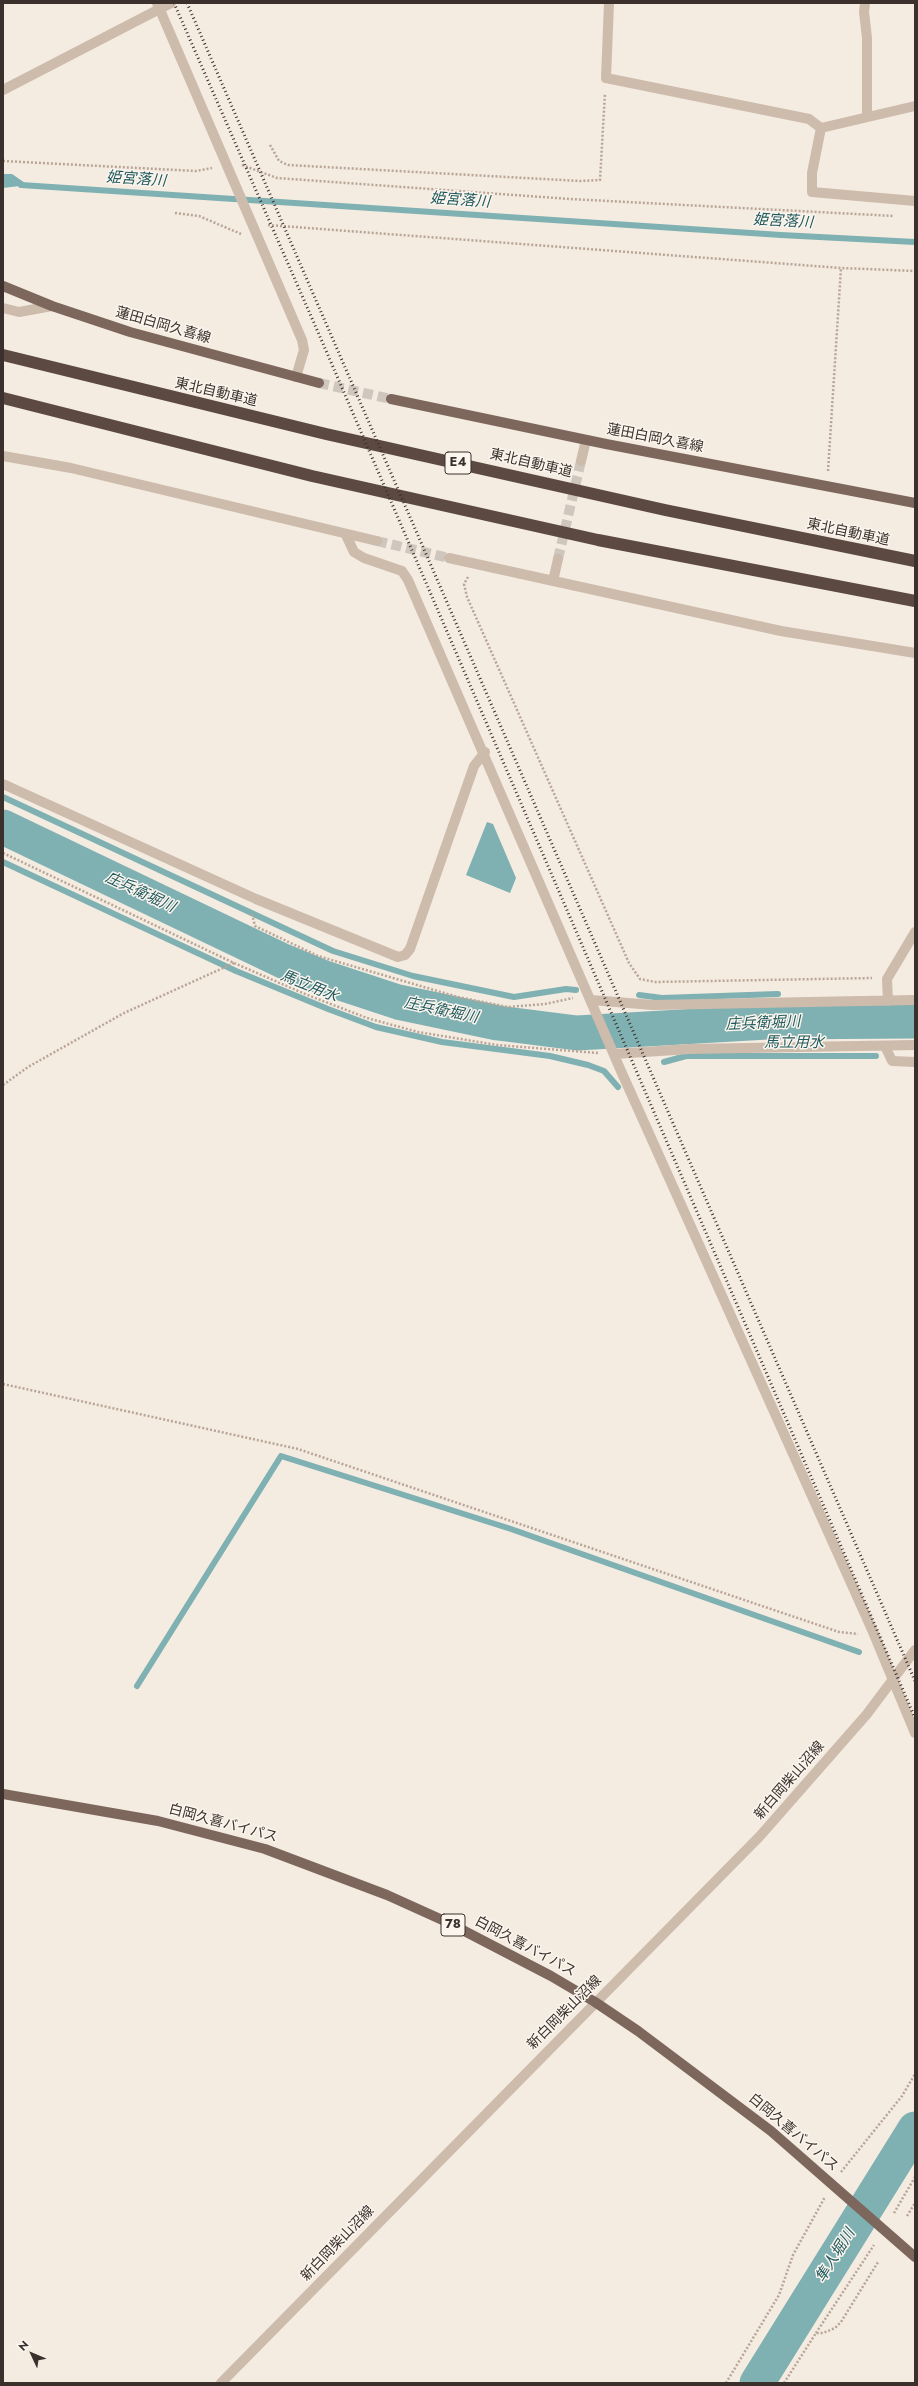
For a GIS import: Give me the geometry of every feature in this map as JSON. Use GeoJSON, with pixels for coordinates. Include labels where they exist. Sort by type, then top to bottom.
{"type":"FeatureCollection","features":[{"type":"Feature","properties":{"kind":"highway","name":"東北自動車道"},"geometry":{"type":"LineString","coordinates":[[3,355],[186,401],[342,437],[666,510],[915,561]]}},
{"type":"Feature","properties":{"kind":"highway"},"geometry":{"type":"LineString","coordinates":[[3,398],[304,474],[590,538],[915,601]]}},
{"type":"Feature","properties":{"kind":"main road","name":"蓮田白岡久喜線"},"geometry":{"type":"LineString","coordinates":[[3,286],[52,306],[130,332],[319,383]]}},
{"type":"Feature","properties":{"kind":"main road","name":"蓮田白岡久喜線"},"geometry":{"type":"LineString","coordinates":[[391,399],[586,440],[915,503]]}},
{"type":"Feature","properties":{"kind":"main road","name":"白岡久喜バイパス"},"geometry":{"type":"LineString","coordinates":[[3,1794],[166,1823],[265,1849],[320,1868],[449,1923],[595,2002],[727,2095],[915,2257]]}},
{"type":"Feature","properties":{"kind":"street"},"geometry":{"type":"LineString","coordinates":[[3,90],[159,6],[171,3]]}},
{"type":"Feature","properties":{"kind":"street"},"geometry":{"type":"LineString","coordinates":[[608,3],[606,78],[808,119],[821,128],[915,106]]}},
{"type":"Feature","properties":{"kind":"street"},"geometry":{"type":"LineString","coordinates":[[865,3],[864,12],[867,38],[867,117]]}},
{"type":"Feature","properties":{"kind":"street"},"geometry":{"type":"LineString","coordinates":[[159,6],[228,165],[254,231],[302,340],[304,350],[296,377]]}},
{"type":"Feature","properties":{"kind":"street"},"geometry":{"type":"LineString","coordinates":[[821,128],[812,173],[812,192],[915,201]]}},
{"type":"Feature","properties":{"kind":"street"},"geometry":{"type":"LineString","coordinates":[[3,308],[19,312],[52,306]]}},
{"type":"Feature","properties":{"kind":"street"},"geometry":{"type":"LineString","coordinates":[[582,461],[586,440]]}},
{"type":"Feature","properties":{"kind":"street"},"geometry":{"type":"LineString","coordinates":[[3,456],[71,468],[346,535],[377,541]]}},
{"type":"Feature","properties":{"kind":"street"},"geometry":{"type":"LineString","coordinates":[[346,535],[354,552],[364,558],[402,571],[408,580],[612,1049],[873,1632],[915,1733]]}},
{"type":"Feature","properties":{"kind":"street"},"geometry":{"type":"LineString","coordinates":[[449,558],[781,631],[915,653]]}},
{"type":"Feature","properties":{"kind":"street"},"geometry":{"type":"LineString","coordinates":[[553,581],[558,559]]}},
{"type":"Feature","properties":{"kind":"street"},"geometry":{"type":"LineString","coordinates":[[3,784],[249,896],[388,955],[398,957],[405,955],[410,949],[474,766],[484,752]]}},
{"type":"Feature","properties":{"kind":"street"},"geometry":{"type":"LineString","coordinates":[[888,1001],[886,979],[915,932]]}},
{"type":"Feature","properties":{"kind":"street"},"geometry":{"type":"LineString","coordinates":[[593,1004],[653,1005],[915,1000]]}},
{"type":"Feature","properties":{"kind":"street"},"geometry":{"type":"LineString","coordinates":[[612,1049],[915,1045]]}},
{"type":"Feature","properties":{"kind":"street"},"geometry":{"type":"LineString","coordinates":[[885,1046],[892,1061],[915,1062]]}},
{"type":"Feature","properties":{"kind":"street","name":"新白岡柴山沼線"},"geometry":{"type":"LineString","coordinates":[[221,2383],[760,1836],[867,1714],[915,1650]]}},
{"type":"Feature","properties":{"kind":"path"},"geometry":{"type":"LineString","coordinates":[[270,145],[279,161],[288,165],[580,181],[600,180],[606,78]]}},
{"type":"Feature","properties":{"kind":"path"},"geometry":{"type":"LineString","coordinates":[[3,161],[196,171],[238,164],[278,178],[293,180],[570,199],[899,216]]}},
{"type":"Feature","properties":{"kind":"path"},"geometry":{"type":"LineString","coordinates":[[175,214],[199,216],[242,234],[254,231],[266,225],[841,268],[915,271]]}},
{"type":"Feature","properties":{"kind":"path"},"geometry":{"type":"LineString","coordinates":[[827,486],[841,268]]}},
{"type":"Feature","properties":{"kind":"path"},"geometry":{"type":"LineString","coordinates":[[473,564],[464,584],[467,596],[629,963],[640,979],[655,982],[886,979]]}},
{"type":"Feature","properties":{"kind":"path"},"geometry":{"type":"LineString","coordinates":[[3,853],[234,963],[304,994],[367,1018],[418,1032],[497,1045],[612,1049]]}},
{"type":"Feature","properties":{"kind":"path"},"geometry":{"type":"LineString","coordinates":[[249,896],[255,926],[318,956],[410,985],[508,1007],[545,1004],[579,996],[593,1004]]}},
{"type":"Feature","properties":{"kind":"path"},"geometry":{"type":"LineString","coordinates":[[3,1085],[28,1067],[124,1013],[234,963]]}},
{"type":"Feature","properties":{"kind":"path"},"geometry":{"type":"LineString","coordinates":[[3,1384],[298,1449],[839,1632],[854,1634],[873,1632]]}},
{"type":"Feature","properties":{"kind":"path"},"geometry":{"type":"LineString","coordinates":[[726,2383],[779,2295],[793,2255],[836,2188],[843,2169],[902,2096],[915,2074]]}},
{"type":"Feature","properties":{"kind":"path"},"geometry":{"type":"LineString","coordinates":[[894,2213],[915,2177]]}},
{"type":"Feature","properties":{"kind":"path"},"geometry":{"type":"LineString","coordinates":[[907,2216],[915,2203]]}},
{"type":"Feature","properties":{"kind":"path"},"geometry":{"type":"LineString","coordinates":[[784,2383],[874,2245]]}},
{"type":"Feature","properties":{"kind":"path"},"geometry":{"type":"LineString","coordinates":[[816,2333],[823,2333],[835,2328],[841,2322],[878,2262]]}},
{"type":"Feature","properties":{"kind":"water"},"geometry":{"type":"Polygon","coordinates":[[[3,174],[12,174],[28,185],[3,188],[3,174]]]}},
{"type":"Feature","properties":{"kind":"water"},"geometry":{"type":"Polygon","coordinates":[[[487,822],[493,824],[516,878],[510,893],[466,875],[487,822]]]}},
{"type":"Feature","properties":{"kind":"waterway","name":"姫宮落川"},"geometry":{"type":"LineString","coordinates":[[21,185],[781,235],[915,242]]}},
{"type":"Feature","properties":{"kind":"waterway"},"geometry":{"type":"LineString","coordinates":[[3,797],[333,951],[413,976],[514,997],[566,989],[576,990]]}},
{"type":"Feature","properties":{"kind":"waterway","name":"庄兵衛堀川"},"geometry":{"type":"LineString","coordinates":[[3,827],[283,961],[322,977],[398,1002],[498,1023],[577,1033],[767,1022],[915,1021]]}},
{"type":"Feature","properties":{"kind":"waterway","name":"馬立用水"},"geometry":{"type":"LineString","coordinates":[[3,862],[236,971],[376,1027],[442,1042],[550,1056],[588,1065],[604,1071],[618,1087]]}},
{"type":"Feature","properties":{"kind":"waterway"},"geometry":{"type":"LineString","coordinates":[[639,995],[662,998],[778,994]]}},
{"type":"Feature","properties":{"kind":"waterway","name":"馬立用水"},"geometry":{"type":"LineString","coordinates":[[664,1062],[686,1056],[876,1056]]}},
{"type":"Feature","properties":{"kind":"waterway"},"geometry":{"type":"LineString","coordinates":[[137,1686],[281,1456],[511,1529],[859,1652]]}},
{"type":"Feature","properties":{"kind":"waterway","name":"隼人堀川"},"geometry":{"type":"LineString","coordinates":[[757,2383],[915,2129]]}},
{"type":"Feature","properties":{"kind":"tunnel"},"geometry":{"type":"LineString","coordinates":[[319,383],[391,399]]}},
{"type":"Feature","properties":{"kind":"tunnel"},"geometry":{"type":"LineString","coordinates":[[558,559],[581,461]]}},
{"type":"Feature","properties":{"kind":"tunnel"},"geometry":{"type":"LineString","coordinates":[[377,541],[449,558]]}},
{"type":"Feature","properties":{"kind":"railway"},"geometry":{"type":"LineString","coordinates":[[174,3],[321,339],[915,1718]]}},
{"type":"Feature","properties":{"kind":"railway"},"geometry":{"type":"LineString","coordinates":[[187,3],[915,1681]]}}]}
